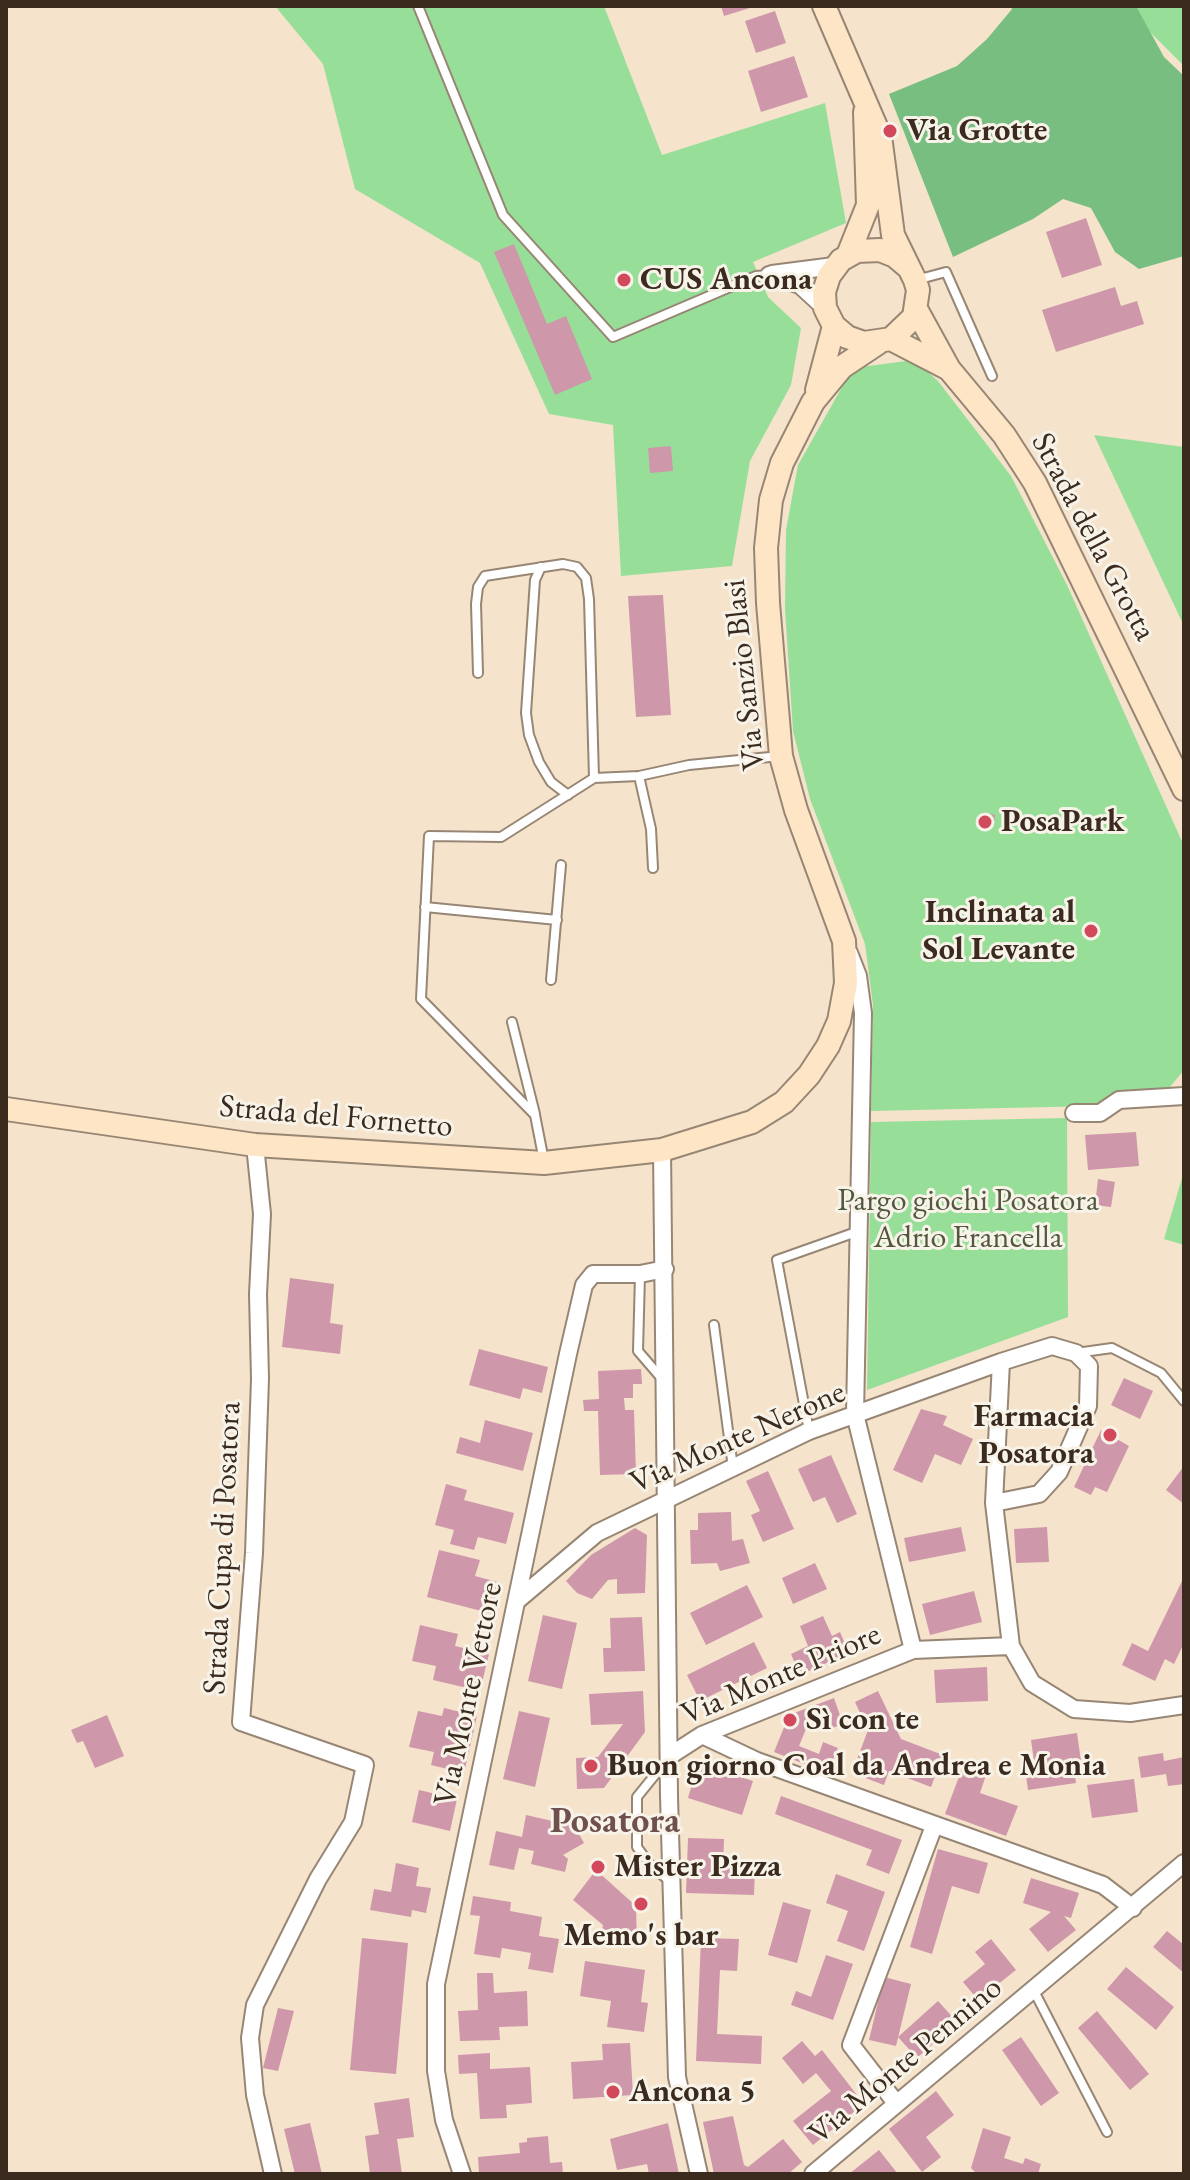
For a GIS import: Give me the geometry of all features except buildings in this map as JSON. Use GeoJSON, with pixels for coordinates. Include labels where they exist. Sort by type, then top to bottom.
{"type":"FeatureCollection","features":[{"type":"Feature","properties":{"kind":"street","name":"Strada della Grotta"},"geometry":{"type":"LineString","coordinates":[[824,6],[880,136],[893,235],[911,274],[916,309],[949,369],[1004,435],[1035,483],[1184,789]]}},
{"type":"Feature","properties":{"kind":"street","name":"Strada della Grotta"},"geometry":{"type":"LineString","coordinates":[[829,317],[825,284],[841,261],[868,205],[865,106]]}},
{"type":"Feature","properties":{"kind":"street"},"geometry":{"type":"LineString","coordinates":[[769,275],[880,250],[895,256],[911,274]]}},
{"type":"Feature","properties":{"kind":"street","name":"Strada della Grotta"},"geometry":{"type":"LineString","coordinates":[[769,275],[800,285],[855,341],[884,341],[949,369]]}},
{"type":"Feature","properties":{"kind":"street"},"geometry":{"type":"LineString","coordinates":[[884,341],[909,324],[916,309]]}},
{"type":"Feature","properties":{"kind":"street","name":"Via Sanzio Blasi"},"geometry":{"type":"LineString","coordinates":[[813,402],[829,317]]}},
{"type":"Feature","properties":{"kind":"street","name":"Via Sanzio Blasi"},"geometry":{"type":"LineString","coordinates":[[860,1134],[863,1013],[858,976],[796,810],[781,756],[766,548],[771,500],[782,463],[813,402],[842,367],[884,341]]}},
{"type":"Feature","properties":{"kind":"street","name":"Via Sanzio Blasi"},"geometry":{"type":"LineString","coordinates":[[662,1150],[752,1122],[784,1102],[809,1075],[839,1021],[846,983],[844,941]]}},
{"type":"Feature","properties":{"kind":"street"},"geometry":{"type":"LineString","coordinates":[[1074,1113],[1100,1113],[1119,1100],[1184,1096]]}},
{"type":"Feature","properties":{"kind":"street","name":"Strada del Fornetto"},"geometry":{"type":"LineString","coordinates":[[6,1109],[255,1145],[544,1163],[662,1150]]}},
{"type":"Feature","properties":{"kind":"street","name":"Via Monte Priore"},"geometry":{"type":"LineString","coordinates":[[860,1134],[855,1414],[913,1650]]}},
{"type":"Feature","properties":{"kind":"street","name":"Strada Cupa di Posatora"},"geometry":{"type":"LineString","coordinates":[[255,1145],[262,1214],[258,1294],[260,1379],[254,1553],[241,1722],[365,1765],[353,1822],[318,1879],[255,2005],[250,2038],[255,2095],[273,2174]]}},
{"type":"Feature","properties":{"kind":"street"},"geometry":{"type":"LineString","coordinates":[[662,1150],[671,1882],[677,2077],[699,2174]]}},
{"type":"Feature","properties":{"kind":"street","name":"Via Monte Vettore"},"geometry":{"type":"LineString","coordinates":[[462,2174],[444,2120],[436,2071],[436,1984],[584,1285],[593,1274],[640,1274],[665,1269]]}},
{"type":"Feature","properties":{"kind":"street","name":"Via Monte Nerone"},"geometry":{"type":"LineString","coordinates":[[518,1600],[597,1533],[809,1431],[1052,1346],[1076,1353]]}},
{"type":"Feature","properties":{"kind":"street"},"geometry":{"type":"LineString","coordinates":[[994,1503],[1039,1494],[1059,1472],[1088,1406],[1089,1366],[1076,1353]]}},
{"type":"Feature","properties":{"kind":"street"},"geometry":{"type":"LineString","coordinates":[[1001,1362],[994,1503],[1011,1646],[1032,1683],[1074,1709],[1130,1713],[1184,1705]]}},
{"type":"Feature","properties":{"kind":"street","name":"Via Monte Priore"},"geometry":{"type":"LineString","coordinates":[[671,1755],[702,1735],[913,1650],[1011,1646]]}},
{"type":"Feature","properties":{"kind":"street"},"geometry":{"type":"LineString","coordinates":[[702,1735],[757,1761],[1103,1885],[1133,1908]]}},
{"type":"Feature","properties":{"kind":"street"},"geometry":{"type":"LineString","coordinates":[[896,2103],[851,2045],[934,1826]]}},
{"type":"Feature","properties":{"kind":"street","name":"Via Monte Pennino"},"geometry":{"type":"LineString","coordinates":[[813,2174],[1184,1863]]}},
{"type":"Feature","properties":{"kind":"lane"},"geometry":{"type":"LineString","coordinates":[[418,6],[503,215],[613,337],[756,276],[769,275]]}},
{"type":"Feature","properties":{"kind":"lane"},"geometry":{"type":"LineString","coordinates":[[911,274],[946,272],[992,376]]}},
{"type":"Feature","properties":{"kind":"lane"},"geometry":{"type":"LineString","coordinates":[[478,673],[478,587],[485,576],[563,564],[577,567],[586,578],[594,778]]}},
{"type":"Feature","properties":{"kind":"lane"},"geometry":{"type":"LineString","coordinates":[[541,567],[535,580],[526,713],[529,735],[539,762],[551,782],[568,795]]}},
{"type":"Feature","properties":{"kind":"lane"},"geometry":{"type":"LineString","coordinates":[[535,1115],[421,999],[429,836],[501,837],[594,778],[639,776],[689,765],[781,756]]}},
{"type":"Feature","properties":{"kind":"lane"},"geometry":{"type":"LineString","coordinates":[[639,776],[651,829],[653,868]]}},
{"type":"Feature","properties":{"kind":"lane"},"geometry":{"type":"LineString","coordinates":[[551,980],[561,865]]}},
{"type":"Feature","properties":{"kind":"lane"},"geometry":{"type":"LineString","coordinates":[[425,907],[557,920]]}},
{"type":"Feature","properties":{"kind":"lane"},"geometry":{"type":"LineString","coordinates":[[512,1022],[544,1163]]}},
{"type":"Feature","properties":{"kind":"lane"},"geometry":{"type":"LineString","coordinates":[[809,1431],[777,1260],[859,1231]]}},
{"type":"Feature","properties":{"kind":"lane"},"geometry":{"type":"LineString","coordinates":[[640,1274],[638,1351],[666,1383]]}},
{"type":"Feature","properties":{"kind":"lane"},"geometry":{"type":"LineString","coordinates":[[714,1325],[733,1469]]}},
{"type":"Feature","properties":{"kind":"lane"},"geometry":{"type":"LineString","coordinates":[[1076,1353],[1112,1348],[1161,1373],[1184,1401]]}},
{"type":"Feature","properties":{"kind":"lane"},"geometry":{"type":"LineString","coordinates":[[671,1755],[637,1797],[637,1847],[651,1866],[671,1882]]}},
{"type":"Feature","properties":{"kind":"lane","name":"Via Monte Pennino"},"geometry":{"type":"LineString","coordinates":[[1034,1991],[1107,2132]]}},
{"type":"Feature","properties":{"kind":"green space","name":"CUS Ancona"},"geometry":{"type":"Polygon","coordinates":[[[275,6],[604,6],[662,155],[825,103],[846,223],[753,262],[768,297],[801,328],[791,385],[750,461],[732,566],[621,576],[613,425],[549,414],[480,263],[355,189],[323,64],[275,6]]]}},
{"type":"Feature","properties":{"kind":"green space"},"geometry":{"type":"Polygon","coordinates":[[[1010,6],[1136,6],[1164,57],[1184,76],[1184,256],[1139,269],[1115,252],[1091,208],[1063,199],[1033,219],[953,257],[889,94],[957,66],[987,39],[1012,9],[1010,6]]]}},
{"type":"Feature","properties":{"kind":"green space"},"geometry":{"type":"Polygon","coordinates":[[[1124,6],[1184,6],[1184,66],[1124,6]]]}},
{"type":"Feature","properties":{"kind":"green space"},"geometry":{"type":"Polygon","coordinates":[[[914,360],[938,381],[1011,476],[1067,585],[1184,846],[1184,1070],[1170,1087],[1115,1094],[1094,1106],[871,1111],[873,1005],[865,944],[810,799],[793,731],[785,609],[786,530],[798,465],[846,380],[861,367],[914,360]]]}},
{"type":"Feature","properties":{"kind":"green space"},"geometry":{"type":"Polygon","coordinates":[[[1094,435],[1184,447],[1184,626],[1094,435]]]}},
{"type":"Feature","properties":{"kind":"green space","name":"Pargo giochi Posatora Adrio Francella"},"geometry":{"type":"Polygon","coordinates":[[[1067,1118],[1068,1317],[867,1390],[871,1122],[1067,1118]]]}},
{"type":"Feature","properties":{"kind":"green space"},"geometry":{"type":"Polygon","coordinates":[[[1184,1171],[1184,1245],[1164,1239],[1184,1171]]]}},
{"type":"Feature","properties":{"kind":"place","name":"Via Grotte"},"geometry":{"type":"Point","coordinates":[890,131]}},
{"type":"Feature","properties":{"kind":"place","name":"CUS Ancona"},"geometry":{"type":"Point","coordinates":[624,280]}},
{"type":"Feature","properties":{"kind":"place","name":"PosaPark"},"geometry":{"type":"Point","coordinates":[985,822]}},
{"type":"Feature","properties":{"kind":"place","name":"Inclinata al Sol Levante"},"geometry":{"type":"Point","coordinates":[1091,931]}},
{"type":"Feature","properties":{"kind":"place","name":"Farmacia Posatora"},"geometry":{"type":"Point","coordinates":[1110,1435]}},
{"type":"Feature","properties":{"kind":"place","name":"Sì con te"},"geometry":{"type":"Point","coordinates":[790,1720]}},
{"type":"Feature","properties":{"kind":"place","name":"Buon giorno Coal da Andrea e Monia"},"geometry":{"type":"Point","coordinates":[591,1766]}},
{"type":"Feature","properties":{"kind":"place","name":"Mister Pizza"},"geometry":{"type":"Point","coordinates":[598,1867]}},
{"type":"Feature","properties":{"kind":"place","name":"Memo's bar"},"geometry":{"type":"Point","coordinates":[641,1904]}},
{"type":"Feature","properties":{"kind":"place","name":"Ancona 5"},"geometry":{"type":"Point","coordinates":[613,2092]}},
{"type":"Feature","properties":{"kind":"district","name":"Posatora"},"geometry":{"type":"Point","coordinates":[615,1822]}}]}
